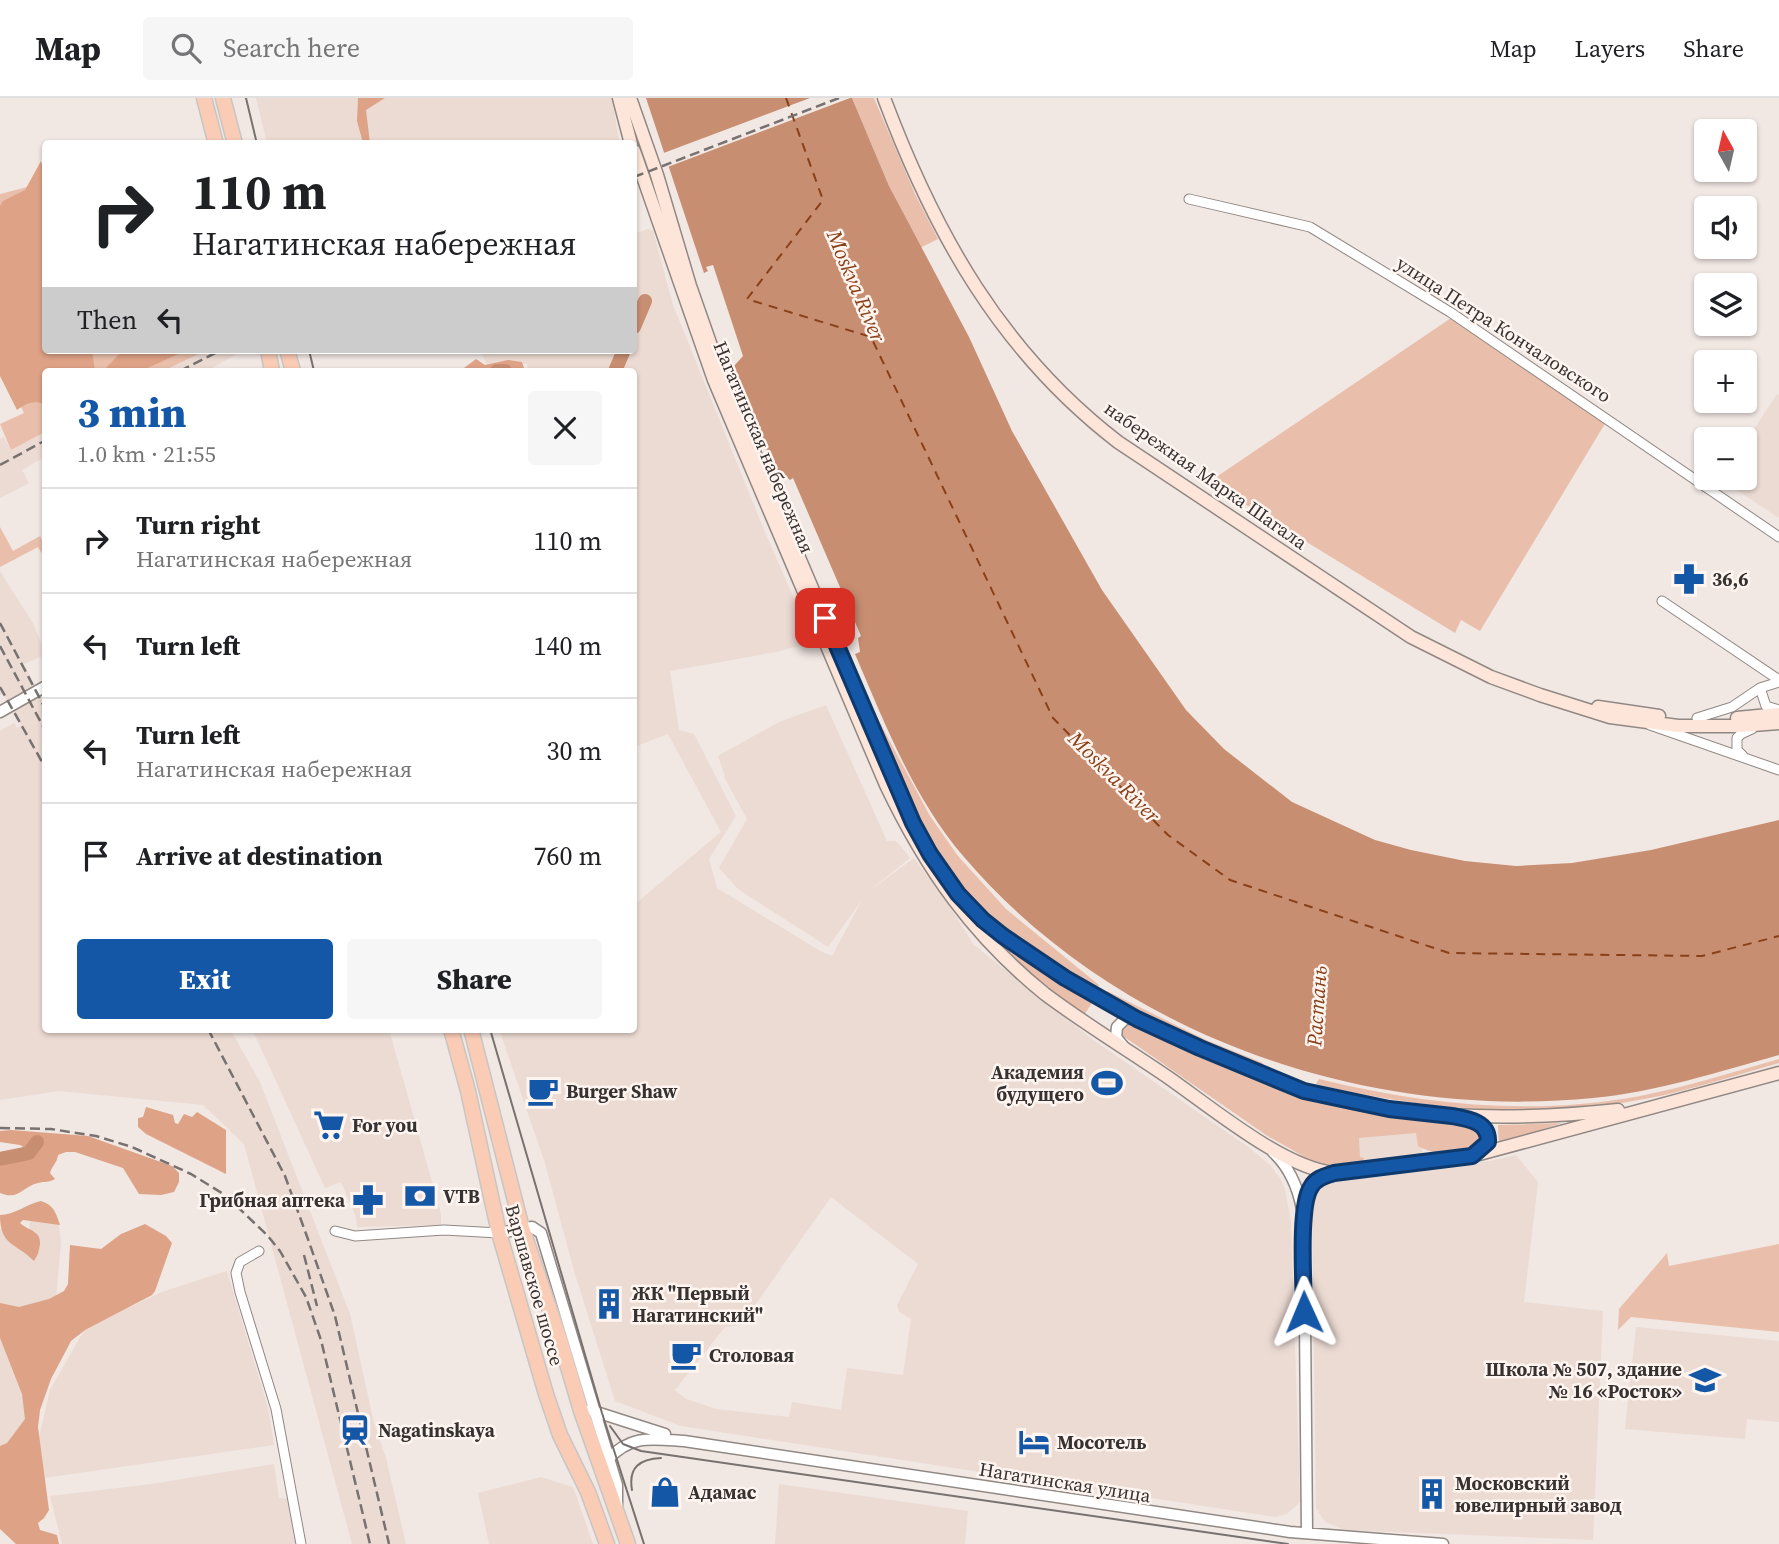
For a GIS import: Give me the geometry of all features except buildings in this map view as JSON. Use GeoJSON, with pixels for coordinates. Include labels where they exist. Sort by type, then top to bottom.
{"type":"FeatureCollection","features":[{"type":"Feature","properties":{"kind":"main road"},"geometry":{"type":"LineString","coordinates":[[204,98],[215,140]]}},
{"type":"Feature","properties":{"kind":"main road"},"geometry":{"type":"LineString","coordinates":[[223,98],[234,140]]}},
{"type":"Feature","properties":{"kind":"main road"},"geometry":{"type":"LineString","coordinates":[[619,98],[630,140]]}},
{"type":"Feature","properties":{"kind":"main road","name":"Нагатинская набережная"},"geometry":{"type":"LineString","coordinates":[[630,98],[657,175],[687,277],[725,385],[896,785],[929,852],[958,894],[1003,936],[1076,984],[1137,1019],[1304,1091],[1389,1109],[1452,1116],[1553,1117],[1661,1105]]}},
{"type":"Feature","properties":{"kind":"main road","name":"набережная Марка Шагала"},"geometry":{"type":"LineString","coordinates":[[884,98],[922,191],[967,273],[1019,348],[1075,407],[1126,447],[1411,637],[1491,677],[1611,717],[1641,722],[1713,727],[1774,724]]}},
{"type":"Feature","properties":{"kind":"main road","name":"Нагатинская набережная"},"geometry":{"type":"LineString","coordinates":[[637,160],[699,342],[886,786],[924,859],[963,914],[1025,978],[1067,1011],[1263,1143],[1304,1167],[1318,1172],[1334,1173],[1472,1156],[1779,1073]]}},
{"type":"Feature","properties":{"kind":"main road","name":"набережная Марка Шагала"},"geometry":{"type":"LineString","coordinates":[[1566,703],[1648,715],[1697,718],[1740,718],[1779,712]]}},
{"type":"Feature","properties":{"kind":"main road","name":"Варшавское шоссе"},"geometry":{"type":"LineString","coordinates":[[452,1033],[471,1103],[499,1233],[549,1404],[560,1435],[588,1492],[607,1544]]}},
{"type":"Feature","properties":{"kind":"main road","name":"Варшавское шоссе"},"geometry":{"type":"LineString","coordinates":[[472,1033],[522,1228],[587,1410],[607,1489],[628,1544]]}},
{"type":"Feature","properties":{"kind":"street","name":"улица Петра Кончаловского"},"geometry":{"type":"LineString","coordinates":[[1189,199],[1310,227],[1450,312],[1779,537]]}},
{"type":"Feature","properties":{"kind":"street"},"geometry":{"type":"LineString","coordinates":[[1662,601],[1779,681]]}},
{"type":"Feature","properties":{"kind":"street"},"geometry":{"type":"LineString","coordinates":[[1697,718],[1732,707],[1760,688],[1779,681]]}},
{"type":"Feature","properties":{"kind":"street"},"geometry":{"type":"LineString","coordinates":[[0,712],[42,688]]}},
{"type":"Feature","properties":{"kind":"street"},"geometry":{"type":"LineString","coordinates":[[1760,688],[1766,706],[1779,712]]}},
{"type":"Feature","properties":{"kind":"street"},"geometry":{"type":"LineString","coordinates":[[1641,722],[1779,770]]}},
{"type":"Feature","properties":{"kind":"street"},"geometry":{"type":"LineString","coordinates":[[1744,757],[1737,750],[1737,738],[1748,730],[1774,724]]}},
{"type":"Feature","properties":{"kind":"street"},"geometry":{"type":"LineString","coordinates":[[1125,1048],[1116,1037],[1117,1027],[1125,1019],[1137,1019]]}},
{"type":"Feature","properties":{"kind":"street"},"geometry":{"type":"LineString","coordinates":[[1452,1116],[1479,1124],[1488,1132],[1485,1147],[1472,1156]]}},
{"type":"Feature","properties":{"kind":"street"},"geometry":{"type":"LineString","coordinates":[[1263,1143],[1287,1169],[1298,1191],[1304,1216],[1307,1539]]}},
{"type":"Feature","properties":{"kind":"street"},"geometry":{"type":"LineString","coordinates":[[1304,1216],[1311,1186],[1321,1177],[1334,1173]]}},
{"type":"Feature","properties":{"kind":"street"},"geometry":{"type":"LineString","coordinates":[[335,1231],[355,1236],[444,1230],[499,1233],[522,1228]]}},
{"type":"Feature","properties":{"kind":"street"},"geometry":{"type":"LineString","coordinates":[[259,1251],[240,1262],[236,1273],[276,1409],[302,1544]]}},
{"type":"Feature","properties":{"kind":"street"},"geometry":{"type":"LineString","coordinates":[[587,1410],[684,1441]]}},
{"type":"Feature","properties":{"kind":"street"},"geometry":{"type":"LineString","coordinates":[[587,1410],[617,1485],[617,1510]]}},
{"type":"Feature","properties":{"kind":"street"},"geometry":{"type":"LineString","coordinates":[[608,1459],[624,1445],[641,1439],[684,1441]]}},
{"type":"Feature","properties":{"kind":"street","name":"Нагатинская улица"},"geometry":{"type":"LineString","coordinates":[[684,1441],[1170,1515],[1307,1539],[1443,1544]]}},
{"type":"Feature","properties":{"kind":"shaded area"},"geometry":{"type":"Polygon","coordinates":[[[256,98],[612,98],[619,140],[266,140],[256,98]]]}},
{"type":"Feature","properties":{"kind":"shaded area"},"geometry":{"type":"Polygon","coordinates":[[[358,98],[385,98],[366,110],[370,140],[362,140],[357,121],[358,98]]]}},
{"type":"Feature","properties":{"kind":"shaded area"},"geometry":{"type":"Polygon","coordinates":[[[852,98],[874,98],[915,194],[938,239],[920,248],[889,186],[852,98]]]}},
{"type":"Feature","properties":{"kind":"shaded area"},"geometry":{"type":"Polygon","coordinates":[[[41,161],[42,354],[93,354],[95,368],[42,368],[42,403],[30,403],[17,410],[0,376],[0,206],[3,201],[25,190],[41,161]]]}},
{"type":"Feature","properties":{"kind":"shaded area"},"geometry":{"type":"Polygon","coordinates":[[[39,184],[42,194],[42,354],[199,354],[169,368],[42,368],[42,434],[11,450],[0,424],[24,413],[0,365],[0,194],[39,184]]]}},
{"type":"Feature","properties":{"kind":"shaded area"},"geometry":{"type":"Polygon","coordinates":[[[648,229],[653,231],[673,305],[764,530],[813,642],[776,652],[670,671],[679,730],[694,734],[736,816],[709,859],[717,888],[832,956],[862,900],[828,947],[738,889],[719,868],[747,819],[724,777],[718,756],[779,722],[826,705],[887,841],[895,841],[910,858],[868,892],[914,858],[943,896],[974,945],[1092,1039],[1247,1146],[1270,1165],[1285,1189],[1291,1222],[1300,1502],[1287,1514],[1275,1517],[681,1426],[615,1401],[574,1271],[545,1163],[500,1033],[637,1033],[637,902],[721,832],[668,734],[637,746],[637,368],[617,368],[623,354],[637,354],[637,324],[647,301],[642,298],[637,310],[637,233],[648,229]],[[831,1197],[741,1325],[725,1327],[675,1390],[686,1399],[716,1409],[789,1417],[792,1402],[841,1410],[847,1368],[903,1375],[911,1319],[899,1312],[897,1305],[918,1264],[831,1197]]]}},
{"type":"Feature","properties":{"kind":"shaded area"},"geometry":{"type":"Polygon","coordinates":[[[1451,318],[1606,422],[1480,631],[1461,620],[1455,633],[1209,482],[1451,318]]]}},
{"type":"Feature","properties":{"kind":"shaded area"},"geometry":{"type":"Polygon","coordinates":[[[119,354],[178,354],[148,368],[106,368],[119,354]]]}},
{"type":"Feature","properties":{"kind":"shaded area"},"geometry":{"type":"Polygon","coordinates":[[[199,354],[237,354],[212,368],[169,368],[199,354]]]}},
{"type":"Feature","properties":{"kind":"shaded area"},"geometry":{"type":"Polygon","coordinates":[[[482,354],[614,354],[609,368],[528,368],[527,364],[487,366],[482,354]]]}},
{"type":"Feature","properties":{"kind":"shaded area"},"geometry":{"type":"Polygon","coordinates":[[[476,359],[485,365],[508,360],[522,362],[524,368],[464,368],[476,359]]]}},
{"type":"Feature","properties":{"kind":"shaded area"},"geometry":{"type":"Polygon","coordinates":[[[1777,394],[1779,395],[1779,518],[1737,490],[1757,490],[1755,427],[1777,394]]]}},
{"type":"Feature","properties":{"kind":"shaded area"},"geometry":{"type":"Polygon","coordinates":[[[42,434],[42,459],[22,470],[29,483],[0,498],[0,439],[4,437],[11,450],[42,434]]]}},
{"type":"Feature","properties":{"kind":"shaded area"},"geometry":{"type":"Polygon","coordinates":[[[0,527],[13,551],[40,536],[42,554],[38,547],[0,567],[0,527]]]}},
{"type":"Feature","properties":{"kind":"shaded area"},"geometry":{"type":"Polygon","coordinates":[[[0,571],[34,625],[42,645],[42,656],[24,664],[42,700],[42,1033],[232,1033],[260,1082],[350,1314],[374,1423],[386,1458],[406,1544],[352,1544],[244,1144],[203,1105],[59,1091],[0,1100],[0,731],[14,723],[17,728],[21,726],[3,694],[0,695],[0,571]]]}},
{"type":"Feature","properties":{"kind":"shaded area"},"geometry":{"type":"Polygon","coordinates":[[[872,708],[930,816],[958,856],[1006,909],[1099,985],[1095,989],[984,913],[948,874],[905,796],[873,719],[872,708]]]}},
{"type":"Feature","properties":{"kind":"shaded area"},"geometry":{"type":"Polygon","coordinates":[[[975,920],[1093,1001],[1083,1017],[1013,962],[975,920]]]}},
{"type":"Feature","properties":{"kind":"shaded area"},"geometry":{"type":"Polygon","coordinates":[[[1107,991],[1206,1040],[1263,1063],[1257,1065],[1207,1045],[1104,996],[1107,991]]]}},
{"type":"Feature","properties":{"kind":"shaded area"},"geometry":{"type":"Polygon","coordinates":[[[1126,1026],[1293,1095],[1341,1108],[1469,1123],[1481,1137],[1470,1150],[1453,1154],[1434,1152],[1418,1146],[1416,1133],[1359,1138],[1360,1157],[1364,1158],[1363,1161],[1341,1166],[1315,1163],[1266,1135],[1123,1036],[1126,1026]]]}},
{"type":"Feature","properties":{"kind":"shaded area"},"geometry":{"type":"Polygon","coordinates":[[[254,1033],[390,1033],[441,1214],[441,1225],[357,1227],[356,1217],[341,1182],[325,1188],[254,1033]]]}},
{"type":"Feature","properties":{"kind":"shaded area"},"geometry":{"type":"Polygon","coordinates":[[[1779,1059],[1779,1063],[1660,1096],[1574,1108],[1488,1110],[1445,1106],[1359,1094],[1316,1084],[1319,1079],[1398,1095],[1479,1105],[1559,1105],[1640,1096],[1779,1059]]]}},
{"type":"Feature","properties":{"kind":"shaded area"},"geometry":{"type":"Polygon","coordinates":[[[146,1107],[173,1115],[175,1123],[178,1124],[184,1114],[192,1117],[197,1112],[226,1130],[226,1174],[146,1134],[138,1127],[138,1118],[143,1117],[146,1107]]]}},
{"type":"Feature","properties":{"kind":"shaded area"},"geometry":{"type":"Polygon","coordinates":[[[1562,1123],[1499,1144],[1498,1125],[1562,1123]]]}},
{"type":"Feature","properties":{"kind":"shaded area"},"geometry":{"type":"Polygon","coordinates":[[[0,1131],[88,1136],[172,1166],[179,1173],[179,1182],[174,1192],[161,1195],[139,1194],[123,1168],[75,1152],[66,1152],[58,1155],[50,1173],[55,1179],[40,1182],[16,1194],[6,1195],[0,1193],[0,1166],[22,1159],[25,1148],[0,1142],[0,1131]]]}},
{"type":"Feature","properties":{"kind":"shaded area"},"geometry":{"type":"Polygon","coordinates":[[[1420,1131],[1423,1157],[1356,1165],[1353,1137],[1420,1131]]]}},
{"type":"Feature","properties":{"kind":"shaded area"},"geometry":{"type":"Polygon","coordinates":[[[1516,1155],[1538,1182],[1524,1302],[1603,1311],[1593,1540],[1345,1530],[1325,1522],[1316,1508],[1312,1209],[1314,1193],[1324,1184],[1338,1181],[1490,1161],[1516,1155]]]}},
{"type":"Feature","properties":{"kind":"shaded area"},"geometry":{"type":"Polygon","coordinates":[[[41,1201],[52,1207],[60,1225],[23,1220],[20,1223],[36,1233],[40,1239],[39,1251],[34,1261],[6,1238],[0,1215],[41,1201]]]}},
{"type":"Feature","properties":{"kind":"shaded area"},"geometry":{"type":"Polygon","coordinates":[[[30,1220],[58,1220],[61,1242],[54,1323],[0,1510],[0,1229],[29,1230],[30,1220]]]}},
{"type":"Feature","properties":{"kind":"shaded area"},"geometry":{"type":"Polygon","coordinates":[[[145,1224],[166,1236],[172,1243],[155,1291],[85,1330],[71,1341],[51,1379],[40,1410],[38,1427],[49,1510],[38,1523],[40,1530],[57,1535],[59,1544],[16,1544],[0,1529],[0,1446],[7,1443],[25,1419],[22,1394],[0,1338],[0,1303],[19,1307],[49,1299],[64,1291],[68,1284],[70,1245],[101,1249],[121,1234],[145,1224]]]}},
{"type":"Feature","properties":{"kind":"shaded area"},"geometry":{"type":"Polygon","coordinates":[[[1779,1244],[1779,1332],[1631,1317],[1618,1330],[1619,1309],[1667,1253],[1669,1266],[1779,1244]]]}},
{"type":"Feature","properties":{"kind":"shaded area"},"geometry":{"type":"Polygon","coordinates":[[[227,1271],[268,1408],[274,1445],[44,1478],[36,1450],[50,1390],[86,1327],[162,1292],[227,1271]]]}},
{"type":"Feature","properties":{"kind":"shaded area","name":"Школа № 507, здание № 16 «Росток»"},"geometry":{"type":"Polygon","coordinates":[[[1636,1327],[1779,1341],[1779,1422],[1747,1419],[1745,1439],[1625,1429],[1636,1327]]]}},
{"type":"Feature","properties":{"kind":"shaded area"},"geometry":{"type":"Polygon","coordinates":[[[274,1464],[279,1498],[289,1499],[297,1544],[62,1544],[50,1496],[151,1484],[274,1464]]]}},
{"type":"Feature","properties":{"kind":"shaded area"},"geometry":{"type":"Polygon","coordinates":[[[541,1477],[573,1487],[593,1544],[489,1544],[478,1493],[541,1477]]]}},
{"type":"Feature","properties":{"kind":"shaded area"},"geometry":{"type":"Polygon","coordinates":[[[779,1484],[968,1511],[965,1544],[775,1544],[779,1484]]]}},
{"type":"Feature","properties":{"kind":"water"},"geometry":{"type":"Polygon","coordinates":[[[646,98],[852,98],[889,186],[969,337],[1012,431],[1102,590],[1186,710],[1224,749],[1292,802],[1375,840],[1465,861],[1516,866],[1572,863],[1651,850],[1779,820],[1779,1055],[1663,1086],[1593,1098],[1506,1102],[1419,1095],[1333,1079],[1249,1052],[1169,1017],[1094,973],[1025,919],[964,857],[946,834],[915,786],[889,734],[855,654],[860,652],[858,638],[861,636],[793,478],[790,480],[780,471],[775,471],[734,366],[743,356],[713,265],[706,267],[708,271],[704,273],[646,98]]]}},
{"type":"Feature","properties":{"kind":"pier"},"geometry":{"type":"Polygon","coordinates":[[[810,98],[850,98],[665,168],[661,154],[810,98]]]}},
{"type":"Feature","properties":{"kind":"waterway"},"geometry":{"type":"LineString","coordinates":[[637,320],[645,301]]}},
{"type":"Feature","properties":{"kind":"waterway"},"geometry":{"type":"LineString","coordinates":[[616,368],[622,354]]}},
{"type":"Feature","properties":{"kind":"waterway"},"geometry":{"type":"LineString","coordinates":[[0,1159],[29,1153],[37,1142]]}},
{"type":"Feature","properties":{"kind":"ferry route"},"geometry":{"type":"LineString","coordinates":[[786,98],[823,200],[747,299],[871,337],[1053,718],[1168,835],[1230,880],[1449,953],[1702,956],[1779,936]]}},
{"type":"Feature","properties":{"kind":"tram line"},"geometry":{"type":"LineString","coordinates":[[246,98],[256,140]]}},
{"type":"Feature","properties":{"kind":"tram line"},"geometry":{"type":"LineString","coordinates":[[310,354],[313,368]]}},
{"type":"Feature","properties":{"kind":"tram line"},"geometry":{"type":"LineString","coordinates":[[491,1033],[602,1413],[644,1544]]}},
{"type":"Feature","properties":{"kind":"tram line"},"geometry":{"type":"LineString","coordinates":[[610,1426],[623,1444],[641,1451],[1288,1544]]}},
{"type":"Feature","properties":{"kind":"tram line"},"geometry":{"type":"LineString","coordinates":[[632,1490],[632,1475],[637,1466],[647,1460],[661,1458]]}},
{"type":"Feature","properties":{"kind":"railway"},"geometry":{"type":"LineString","coordinates":[[637,176],[839,98]]}},
{"type":"Feature","properties":{"kind":"railway"},"geometry":{"type":"LineString","coordinates":[[186,368],[213,354]]}},
{"type":"Feature","properties":{"kind":"railway"},"geometry":{"type":"LineString","coordinates":[[0,465],[42,442]]}},
{"type":"Feature","properties":{"kind":"railway"},"geometry":{"type":"LineString","coordinates":[[0,623],[42,702]]}},
{"type":"Feature","properties":{"kind":"railway"},"geometry":{"type":"LineString","coordinates":[[0,646],[42,725]]}},
{"type":"Feature","properties":{"kind":"railway"},"geometry":{"type":"LineString","coordinates":[[0,687],[42,762]]}},
{"type":"Feature","properties":{"kind":"railway"},"geometry":{"type":"LineString","coordinates":[[210,1033],[285,1176],[335,1316],[389,1544]]}},
{"type":"Feature","properties":{"kind":"railway"},"geometry":{"type":"LineString","coordinates":[[0,1128],[51,1129],[96,1136],[132,1147],[191,1174],[225,1195],[267,1235],[280,1251],[306,1297],[321,1340],[370,1544]]}},
{"type":"Feature","properties":{"kind":"railway"},"geometry":{"type":"LineString","coordinates":[[304,1255],[317,1306]]}},
{"type":"Feature","properties":{"kind":"place","name":"36,6"},"geometry":{"type":"Point","coordinates":[1689,579]}},
{"type":"Feature","properties":{"kind":"place","name":"Академия будущего"},"geometry":{"type":"Point","coordinates":[1107,1083]}},
{"type":"Feature","properties":{"kind":"place","name":"Burger Shaw"},"geometry":{"type":"Point","coordinates":[543,1091]}},
{"type":"Feature","properties":{"kind":"place","name":"For you"},"geometry":{"type":"Point","coordinates":[329,1125]}},
{"type":"Feature","properties":{"kind":"place","name":"VTB"},"geometry":{"type":"Point","coordinates":[420,1196]}},
{"type":"Feature","properties":{"kind":"place","name":"Грибная аптека"},"geometry":{"type":"Point","coordinates":[368,1200]}},
{"type":"Feature","properties":{"kind":"place","name":"ЖК \"Первый Нагатинский\""},"geometry":{"type":"Point","coordinates":[609,1304]}},
{"type":"Feature","properties":{"kind":"place","name":"Столовая"},"geometry":{"type":"Point","coordinates":[686,1355]}},
{"type":"Feature","properties":{"kind":"place","name":"Школа № 507, здание № 16 «Росток»"},"geometry":{"type":"Point","coordinates":[1705,1380]}},
{"type":"Feature","properties":{"kind":"place","name":"Nagatinskaya"},"geometry":{"type":"Point","coordinates":[355,1430]}},
{"type":"Feature","properties":{"kind":"place","name":"Мосотель"},"geometry":{"type":"Point","coordinates":[1034,1442]}},
{"type":"Feature","properties":{"kind":"place","name":"Адамас"},"geometry":{"type":"Point","coordinates":[665,1492]}},
{"type":"Feature","properties":{"kind":"place","name":"Московский ювелирный завод"},"geometry":{"type":"Point","coordinates":[1432,1494]}},
{"type":"Feature","properties":{"kind":"route"},"geometry":{"type":"LineString","coordinates":[[825,618],[913,823],[929,852],[958,894],[1003,936],[1097,998],[1137,1019],[1285,1084],[1350,1102],[1467,1119],[1488,1132],[1485,1147],[1472,1156],[1334,1173],[1321,1177],[1311,1186],[1304,1216],[1304,1312]]}},
{"type":"Feature","properties":{"kind":"water label","name":"Moskva River"},"geometry":{"type":"Point","coordinates":[856,286]}},
{"type":"Feature","properties":{"kind":"water label","name":"Moskva River"},"geometry":{"type":"Point","coordinates":[1114,777]}},
{"type":"Feature","properties":{"kind":"water label","name":"Растань"},"geometry":{"type":"Point","coordinates":[1317,1006]}}]}
